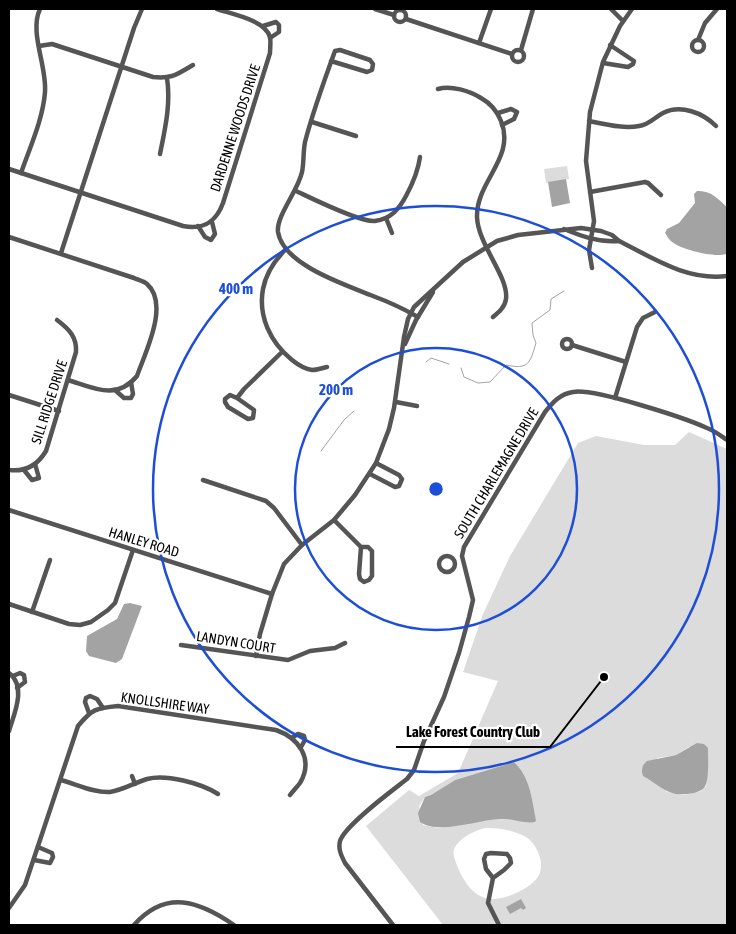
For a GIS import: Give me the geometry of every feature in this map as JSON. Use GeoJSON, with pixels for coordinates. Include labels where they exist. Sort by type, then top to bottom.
{"type":"FeatureCollection","features":[{"type":"Feature","properties":{"kind":"street"},"geometry":{"type":"LineString","coordinates":[[21,173],[45,98],[36,25],[40,9]]}},
{"type":"Feature","properties":{"kind":"street"},"geometry":{"type":"LineString","coordinates":[[61,253],[142,9]]}},
{"type":"Feature","properties":{"kind":"street","name":"DARDENNE WOODS DRIVE"},"geometry":{"type":"LineString","coordinates":[[9,169],[183,226],[198,226],[212,222],[220,211],[269,58],[270,38],[279,32],[279,24],[276,22],[263,26],[217,9]]}},
{"type":"Feature","properties":{"kind":"street"},"geometry":{"type":"LineString","coordinates":[[375,9],[394,15]]}},
{"type":"Feature","properties":{"kind":"street"},"geometry":{"type":"LineString","coordinates":[[479,43],[491,9]]}},
{"type":"Feature","properties":{"kind":"street"},"geometry":{"type":"LineString","coordinates":[[521,50],[533,9]]}},
{"type":"Feature","properties":{"kind":"street"},"geometry":{"type":"LineString","coordinates":[[611,9],[623,21]]}},
{"type":"Feature","properties":{"kind":"street"},"geometry":{"type":"LineString","coordinates":[[592,268],[589,250],[594,213],[586,161],[592,101],[610,45],[632,9]]}},
{"type":"Feature","properties":{"kind":"street"},"geometry":{"type":"LineString","coordinates":[[698,40],[705,23],[717,9]]}},
{"type":"Feature","properties":{"kind":"street"},"geometry":{"type":"LineString","coordinates":[[394,15],[397,11],[403,10],[406,14],[406,19]]}},
{"type":"Feature","properties":{"kind":"street"},"geometry":{"type":"LineString","coordinates":[[394,15],[394,19],[398,22],[404,22],[406,19]]}},
{"type":"Feature","properties":{"kind":"street"},"geometry":{"type":"LineString","coordinates":[[406,19],[512,54]]}},
{"type":"Feature","properties":{"kind":"street"},"geometry":{"type":"LineString","coordinates":[[263,26],[270,38]]}},
{"type":"Feature","properties":{"kind":"street"},"geometry":{"type":"LineString","coordinates":[[39,46],[52,44],[153,77],[167,78],[193,64]]}},
{"type":"Feature","properties":{"kind":"street"},"geometry":{"type":"LineString","coordinates":[[603,63],[628,67],[633,64],[634,61],[630,57],[610,45]]}},
{"type":"Feature","properties":{"kind":"street"},"geometry":{"type":"LineString","coordinates":[[331,61],[367,72],[372,70],[374,64],[370,60],[340,50],[335,51],[331,61],[305,143],[302,172],[296,191],[281,217],[278,232],[286,249],[303,262],[332,279],[418,317]]}},
{"type":"Feature","properties":{"kind":"street"},"geometry":{"type":"LineString","coordinates":[[512,54],[515,50],[521,50]]}},
{"type":"Feature","properties":{"kind":"street"},"geometry":{"type":"LineString","coordinates":[[512,54],[514,61],[521,61],[525,55],[521,50]]}},
{"type":"Feature","properties":{"kind":"street"},"geometry":{"type":"LineString","coordinates":[[160,154],[168,109],[169,89],[167,78]]}},
{"type":"Feature","properties":{"kind":"street"},"geometry":{"type":"LineString","coordinates":[[438,89],[442,87],[455,88],[477,95],[486,101],[498,113],[505,137],[498,164],[481,193],[478,210],[478,227],[481,239],[506,291],[504,305],[493,317]]}},
{"type":"Feature","properties":{"kind":"street"},"geometry":{"type":"LineString","coordinates":[[589,121],[624,128],[641,126],[661,114],[676,109],[684,109],[707,117],[716,126]]}},
{"type":"Feature","properties":{"kind":"street"},"geometry":{"type":"LineString","coordinates":[[498,113],[511,110],[517,112],[514,119],[502,125]]}},
{"type":"Feature","properties":{"kind":"street"},"geometry":{"type":"LineString","coordinates":[[312,122],[356,136]]}},
{"type":"Feature","properties":{"kind":"street"},"geometry":{"type":"LineString","coordinates":[[296,191],[354,216],[373,221],[386,218],[399,208],[418,170],[420,157]]}},
{"type":"Feature","properties":{"kind":"street"},"geometry":{"type":"LineString","coordinates":[[590,192],[645,182],[661,195]]}},
{"type":"Feature","properties":{"kind":"street"},"geometry":{"type":"LineString","coordinates":[[386,218],[392,233]]}},
{"type":"Feature","properties":{"kind":"street","name":"DARDENNE WOODS DRIVE"},"geometry":{"type":"LineString","coordinates":[[198,226],[205,237],[211,240],[215,234],[212,222]]}},
{"type":"Feature","properties":{"kind":"street"},"geometry":{"type":"LineString","coordinates":[[256,656],[258,642],[272,594],[284,564],[302,545],[334,520],[356,495],[376,462],[389,429],[396,402],[408,318],[414,307],[463,262],[497,241],[518,235],[581,228],[612,235],[619,241],[676,270],[694,274],[727,276]]}},
{"type":"Feature","properties":{"kind":"street"},"geometry":{"type":"LineString","coordinates":[[564,229],[591,238],[611,242],[619,241]]}},
{"type":"Feature","properties":{"kind":"street"},"geometry":{"type":"LineString","coordinates":[[9,237],[140,280],[147,284],[156,296],[157,315],[137,376],[131,382],[116,390],[104,391],[68,380]]}},
{"type":"Feature","properties":{"kind":"street"},"geometry":{"type":"LineString","coordinates":[[286,249],[270,269],[261,305],[270,336],[282,352],[296,363],[313,370],[327,367]]}},
{"type":"Feature","properties":{"kind":"street"},"geometry":{"type":"LineString","coordinates":[[404,347],[418,317],[435,288]]}},
{"type":"Feature","properties":{"kind":"street"},"geometry":{"type":"LineString","coordinates":[[615,398],[637,327],[643,318],[655,312]]}},
{"type":"Feature","properties":{"kind":"street","name":"SILL RIDGE DRIVE"},"geometry":{"type":"LineString","coordinates":[[9,470],[24,470],[35,464],[46,451],[59,411],[75,360],[76,343],[69,330],[57,320]]}},
{"type":"Feature","properties":{"kind":"street"},"geometry":{"type":"LineString","coordinates":[[572,345],[626,362]]}},
{"type":"Feature","properties":{"kind":"street"},"geometry":{"type":"LineString","coordinates":[[238,398],[244,388],[282,352]]}},
{"type":"Feature","properties":{"kind":"street"},"geometry":{"type":"LineString","coordinates":[[116,390],[124,398],[131,398],[133,394],[131,382]]}},
{"type":"Feature","properties":{"kind":"street","name":"SOUTH CHARLEMAGNE DRIVE"},"geometry":{"type":"LineString","coordinates":[[393,925],[345,863],[340,853],[340,841],[351,826],[407,779],[414,770],[451,677],[470,617],[473,600],[463,562],[464,547],[545,412],[560,396],[573,392],[584,392],[615,398],[705,427],[727,440]]}},
{"type":"Feature","properties":{"kind":"street"},"geometry":{"type":"LineString","coordinates":[[9,395],[59,411]]}},
{"type":"Feature","properties":{"kind":"street"},"geometry":{"type":"LineString","coordinates":[[230,395],[238,398],[254,410],[253,418],[244,418],[228,407],[225,402],[227,396],[230,395]]}},
{"type":"Feature","properties":{"kind":"street"},"geometry":{"type":"LineString","coordinates":[[396,402],[417,406]]}},
{"type":"Feature","properties":{"kind":"street"},"geometry":{"type":"LineString","coordinates":[[370,474],[395,487],[402,483],[399,475],[376,462]]}},
{"type":"Feature","properties":{"kind":"street","name":"SILL RIDGE DRIVE"},"geometry":{"type":"LineString","coordinates":[[24,470],[32,480],[36,480],[39,478],[39,474],[35,464]]}},
{"type":"Feature","properties":{"kind":"street"},"geometry":{"type":"LineString","coordinates":[[203,480],[266,501],[274,508],[302,545]]}},
{"type":"Feature","properties":{"kind":"street","name":"HANLEY ROAD"},"geometry":{"type":"LineString","coordinates":[[9,510],[272,594]]}},
{"type":"Feature","properties":{"kind":"street"},"geometry":{"type":"LineString","coordinates":[[334,520],[361,547],[368,547],[372,551],[372,576],[364,582],[360,579],[359,574],[361,547]]}},
{"type":"Feature","properties":{"kind":"street"},"geometry":{"type":"LineString","coordinates":[[9,604],[69,624],[80,625],[91,622],[115,603],[133,550]]}},
{"type":"Feature","properties":{"kind":"street"},"geometry":{"type":"LineString","coordinates":[[32,612],[50,560]]}},
{"type":"Feature","properties":{"kind":"street"},"geometry":{"type":"LineString","coordinates":[[455,563],[463,562]]}},
{"type":"Feature","properties":{"kind":"street","name":"LANDYN COURT"},"geometry":{"type":"LineString","coordinates":[[181,645],[288,660],[310,651],[335,648],[345,643]]}},
{"type":"Feature","properties":{"kind":"street"},"geometry":{"type":"LineString","coordinates":[[9,731],[17,705],[17,688],[11,674],[20,673],[24,675],[25,682],[17,688]]}},
{"type":"Feature","properties":{"kind":"street"},"geometry":{"type":"LineString","coordinates":[[9,908],[22,890],[34,860],[78,726],[89,713],[85,702],[86,698],[90,696],[97,699],[103,708]]}},
{"type":"Feature","properties":{"kind":"street","name":"KNOLLSHIRE WAY"},"geometry":{"type":"LineString","coordinates":[[89,713],[103,708],[118,706],[276,730],[292,737],[301,747],[305,740],[304,736],[298,734],[292,737]]}},
{"type":"Feature","properties":{"kind":"street"},"geometry":{"type":"LineString","coordinates":[[290,795],[301,782],[304,770],[305,760],[301,747]]}},
{"type":"Feature","properties":{"kind":"street"},"geometry":{"type":"LineString","coordinates":[[132,776],[135,784]]}},
{"type":"Feature","properties":{"kind":"street"},"geometry":{"type":"LineString","coordinates":[[60,780],[98,791],[110,792],[147,779],[159,778],[196,783],[218,794]]}},
{"type":"Feature","properties":{"kind":"street"},"geometry":{"type":"LineString","coordinates":[[34,860],[50,863],[53,858],[51,852],[38,847]]}},
{"type":"Feature","properties":{"kind":"street"},"geometry":{"type":"LineString","coordinates":[[493,878],[486,869],[484,859],[486,854],[507,854],[511,863],[493,878],[488,903],[499,925]]}},
{"type":"Feature","properties":{"kind":"street"},"geometry":{"type":"LineString","coordinates":[[134,925],[157,906],[182,902],[192,903],[234,925]]}},
{"type":"Feature","properties":{"kind":"shaded area"},"geometry":{"type":"Polygon","coordinates":[[[567,166],[569,179],[546,183],[544,169],[567,166]]]}},
{"type":"Feature","properties":{"kind":"shaded area"},"geometry":{"type":"Polygon","coordinates":[[[566,179],[570,203],[552,207],[548,182],[566,179]]]}},
{"type":"Feature","properties":{"kind":"shaded area"},"geometry":{"type":"Polygon","coordinates":[[[697,191],[710,194],[727,207],[726,254],[713,255],[687,249],[673,243],[665,233],[667,229],[679,223],[695,203],[694,194],[697,191]]]}},
{"type":"Feature","properties":{"kind":"shaded area"},"geometry":{"type":"Polygon","coordinates":[[[689,432],[727,449],[727,925],[443,925],[366,826],[409,790],[419,796],[458,773],[498,681],[463,672],[483,614],[510,556],[578,443],[596,436],[644,445],[675,445],[689,432]],[[689,747],[676,755],[657,758],[654,782],[667,792],[684,795],[701,791],[706,786],[707,772],[689,747]],[[514,762],[455,780],[425,797],[419,806],[423,825],[438,828],[492,819],[536,820],[527,782],[514,762]],[[485,828],[472,833],[456,845],[454,856],[463,879],[476,894],[492,899],[511,895],[529,886],[539,875],[541,865],[539,854],[534,844],[526,837],[507,830],[491,828],[485,828]]]}},
{"type":"Feature","properties":{"kind":"shaded area"},"geometry":{"type":"Polygon","coordinates":[[[130,603],[142,606],[122,659],[116,663],[89,656],[86,651],[87,636],[117,619],[124,604],[130,603]]]}},
{"type":"Feature","properties":{"kind":"shaded area"},"geometry":{"type":"Polygon","coordinates":[[[697,743],[704,744],[708,748],[707,781],[702,790],[685,794],[672,793],[643,776],[642,768],[647,761],[676,755],[697,743]]]}},
{"type":"Feature","properties":{"kind":"shaded area"},"geometry":{"type":"Polygon","coordinates":[[[514,762],[524,774],[530,789],[535,822],[500,819],[458,826],[437,827],[428,826],[420,822],[418,813],[425,797],[455,780],[514,762]]]}},
{"type":"Feature","properties":{"kind":"shaded area"},"geometry":{"type":"Polygon","coordinates":[[[521,899],[526,908],[523,910],[521,908],[510,914],[506,907],[521,899]]]}},
{"type":"Feature","properties":{"kind":"waterway"},"geometry":{"type":"LineString","coordinates":[[461,368],[464,377],[478,383],[490,382],[506,365],[524,366],[530,360],[536,343],[532,323],[550,310],[551,299],[564,291]]}},
{"type":"Feature","properties":{"kind":"waterway"},"geometry":{"type":"LineString","coordinates":[[426,362],[431,358],[449,364]]}},
{"type":"Feature","properties":{"kind":"waterway"},"geometry":{"type":"LineString","coordinates":[[321,451],[344,420],[354,411]]}},
{"type":"Feature","properties":{"kind":"place","name":"Lake Forest Country Club"},"geometry":{"type":"Point","coordinates":[604,677]}}]}
